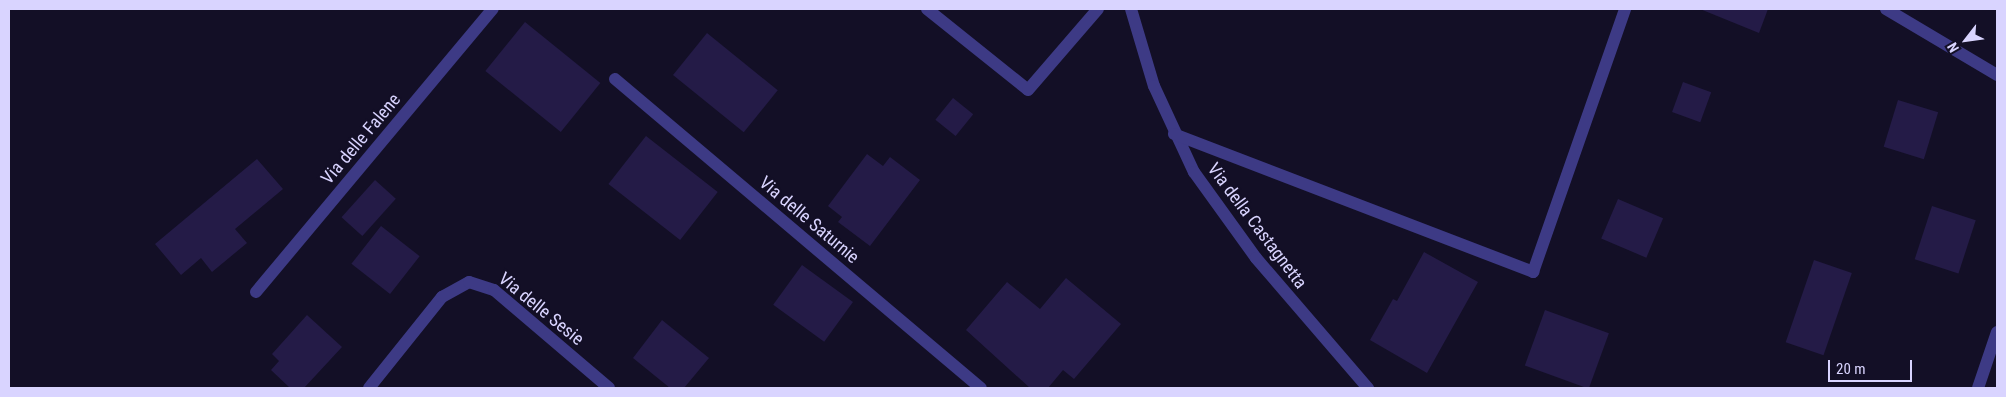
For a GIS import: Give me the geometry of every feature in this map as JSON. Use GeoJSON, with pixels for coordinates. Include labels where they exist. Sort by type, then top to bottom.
{"type":"FeatureCollection","features":[{"type":"Feature","properties":{"kind":"street","name":"Via delle Falene"},"geometry":{"type":"LineString","coordinates":[[256,292],[493,9]]}},
{"type":"Feature","properties":{"kind":"street"},"geometry":{"type":"LineString","coordinates":[[927,9],[1028,90],[1098,9]]}},
{"type":"Feature","properties":{"kind":"street","name":"Via della Castagnetta"},"geometry":{"type":"LineString","coordinates":[[1131,9],[1146,64],[1174,134],[1194,172],[1229,223],[1368,388]]}},
{"type":"Feature","properties":{"kind":"street"},"geometry":{"type":"LineString","coordinates":[[1174,134],[1533,272],[1625,9]]}},
{"type":"Feature","properties":{"kind":"street"},"geometry":{"type":"LineString","coordinates":[[1886,9],[1997,75]]}},
{"type":"Feature","properties":{"kind":"street","name":"Via delle Saturnie"},"geometry":{"type":"LineString","coordinates":[[615,79],[981,388]]}},
{"type":"Feature","properties":{"kind":"street","name":"Via delle Sesie"},"geometry":{"type":"LineString","coordinates":[[369,388],[442,297],[469,282],[494,290],[609,388]]}},
{"type":"Feature","properties":{"kind":"street"},"geometry":{"type":"LineString","coordinates":[[1978,388],[1997,332]]}},
{"type":"Feature","properties":{"kind":"building"},"geometry":{"type":"Polygon","coordinates":[[[1700,9],[1768,9],[1759,33],[1700,9]]]}},
{"type":"Feature","properties":{"kind":"building"},"geometry":{"type":"Polygon","coordinates":[[[525,22],[600,83],[561,132],[485,71],[525,22]]]}},
{"type":"Feature","properties":{"kind":"building"},"geometry":{"type":"Polygon","coordinates":[[[707,33],[778,90],[744,132],[673,75],[707,33]]]}},
{"type":"Feature","properties":{"kind":"building"},"geometry":{"type":"Polygon","coordinates":[[[1683,82],[1711,92],[1700,122],[1672,112],[1683,82]]]}},
{"type":"Feature","properties":{"kind":"building"},"geometry":{"type":"Polygon","coordinates":[[[953,98],[973,114],[956,136],[935,120],[953,98]]]}},
{"type":"Feature","properties":{"kind":"building"},"geometry":{"type":"Polygon","coordinates":[[[1898,100],[1938,112],[1924,159],[1884,147],[1898,100]]]}},
{"type":"Feature","properties":{"kind":"building"},"geometry":{"type":"Polygon","coordinates":[[[646,136],[718,192],[680,240],[608,184],[646,136]]]}},
{"type":"Feature","properties":{"kind":"building"},"geometry":{"type":"Polygon","coordinates":[[[867,154],[883,166],[890,157],[920,180],[870,246],[838,222],[842,217],[828,206],[867,154]]]}},
{"type":"Feature","properties":{"kind":"building"},"geometry":{"type":"Polygon","coordinates":[[[257,159],[283,189],[235,229],[247,243],[212,272],[201,258],[181,275],[155,244],[257,159]]]}},
{"type":"Feature","properties":{"kind":"building"},"geometry":{"type":"Polygon","coordinates":[[[375,180],[396,199],[362,236],[342,217],[375,180]]]}},
{"type":"Feature","properties":{"kind":"building"},"geometry":{"type":"Polygon","coordinates":[[[1618,199],[1663,218],[1646,258],[1601,239],[1618,199]]]}},
{"type":"Feature","properties":{"kind":"building"},"geometry":{"type":"Polygon","coordinates":[[[1932,206],[1976,220],[1958,273],[1915,259],[1932,206]]]}},
{"type":"Feature","properties":{"kind":"building"},"geometry":{"type":"Polygon","coordinates":[[[381,226],[420,256],[390,294],[351,264],[381,226]]]}},
{"type":"Feature","properties":{"kind":"building"},"geometry":{"type":"Polygon","coordinates":[[[1424,252],[1478,282],[1427,373],[1370,340],[1393,299],[1397,301],[1424,252]]]}},
{"type":"Feature","properties":{"kind":"building"},"geometry":{"type":"Polygon","coordinates":[[[1814,260],[1852,273],[1823,355],[1786,342],[1814,260]]]}},
{"type":"Feature","properties":{"kind":"building"},"geometry":{"type":"Polygon","coordinates":[[[802,265],[853,302],[824,342],[773,305],[802,265]]]}},
{"type":"Feature","properties":{"kind":"building"},"geometry":{"type":"Polygon","coordinates":[[[1066,278],[1121,324],[1074,379],[1063,370],[1048,388],[1030,388],[966,330],[1007,282],[1040,309],[1066,278]]]}},
{"type":"Feature","properties":{"kind":"building"},"geometry":{"type":"Polygon","coordinates":[[[1545,310],[1609,333],[1589,388],[1525,365],[1545,310]]]}},
{"type":"Feature","properties":{"kind":"building"},"geometry":{"type":"Polygon","coordinates":[[[307,315],[342,347],[304,388],[290,388],[271,370],[279,361],[272,354],[307,315]]]}},
{"type":"Feature","properties":{"kind":"building"},"geometry":{"type":"Polygon","coordinates":[[[662,320],[709,358],[684,388],[670,388],[633,358],[662,320]]]}}]}
